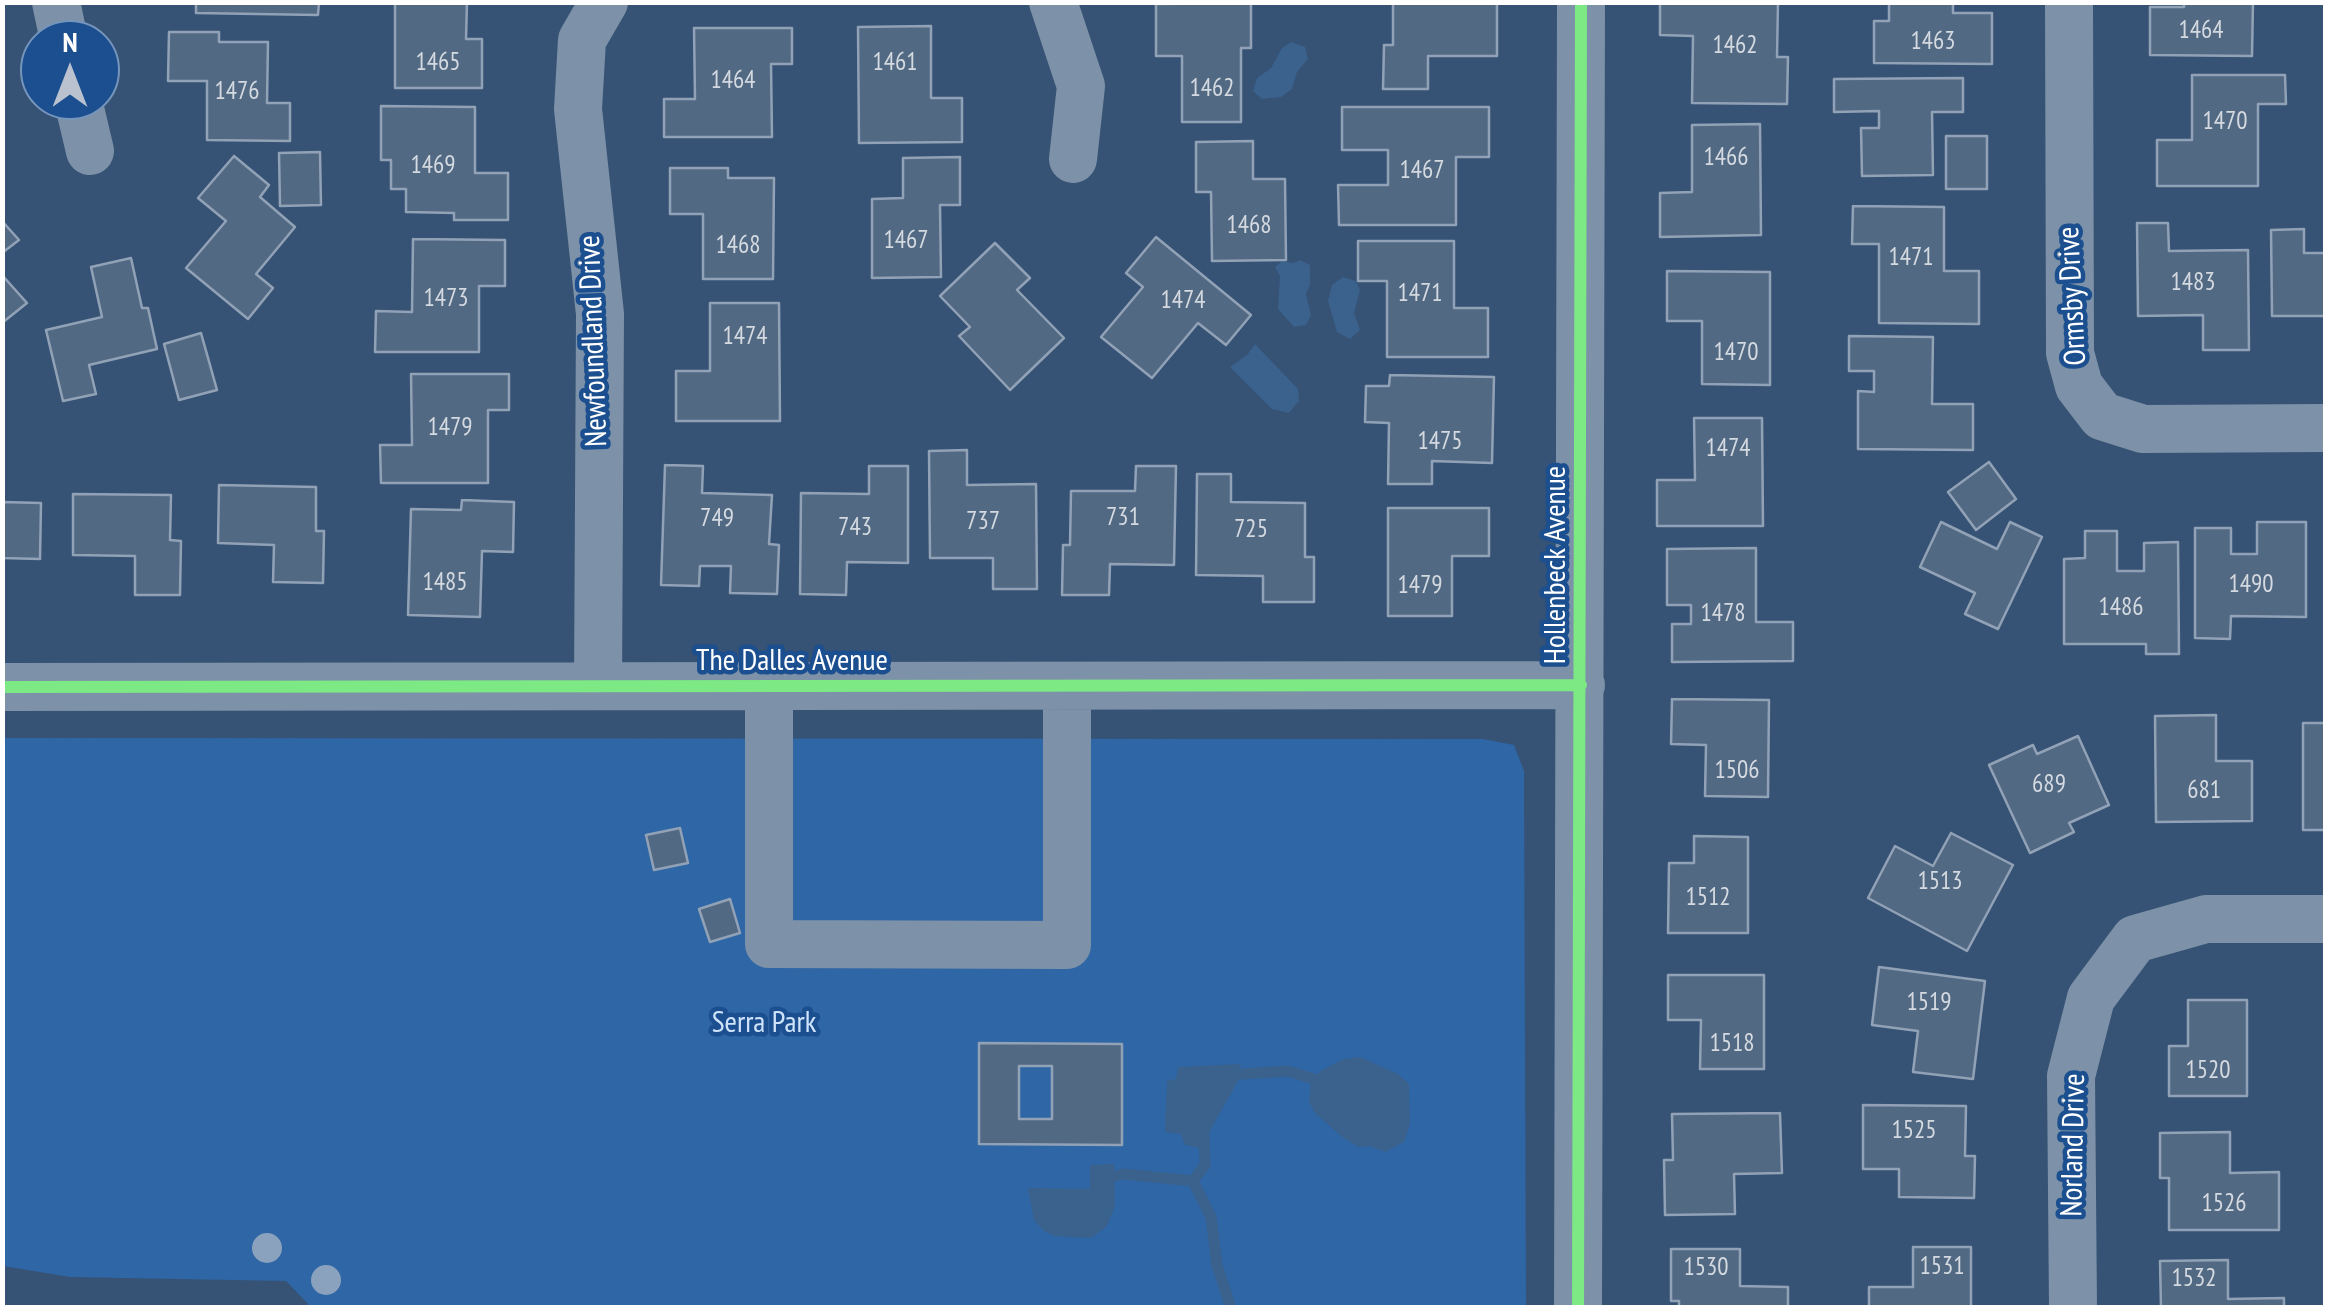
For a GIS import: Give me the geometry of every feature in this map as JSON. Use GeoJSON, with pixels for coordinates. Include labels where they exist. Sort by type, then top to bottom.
{"type":"FeatureCollection","features":[{"type":"Feature","properties":{"kind":"street","name":"Newfoundland Drive"},"geometry":{"type":"LineString","coordinates":[[598,686],[600,314],[578,108],[582,40],[604,2]]}},
{"type":"Feature","properties":{"kind":"street"},"geometry":{"type":"LineString","coordinates":[[1053,2],[1082,86],[1073,159]]}},
{"type":"Feature","properties":{"kind":"street","name":"Hollenbeck Avenue"},"geometry":{"type":"LineString","coordinates":[[1578,1308],[1581,2]]}},
{"type":"Feature","properties":{"kind":"street","name":"Ormsby Drive"},"geometry":{"type":"LineString","coordinates":[[2070,2],[2070,353],[2079,386],[2102,416],[2143,429],[2326,428]]}},
{"type":"Feature","properties":{"kind":"street"},"geometry":{"type":"LineString","coordinates":[[83,120],[90,150]]}},
{"type":"Feature","properties":{"kind":"street","name":"The Dalles Avenue"},"geometry":{"type":"LineString","coordinates":[[2,687],[1581,685]]}},
{"type":"Feature","properties":{"kind":"street"},"geometry":{"type":"LineString","coordinates":[[770,686],[769,944],[1067,945],[1067,686]]}},
{"type":"Feature","properties":{"kind":"street","name":"Norland Drive"},"geometry":{"type":"LineString","coordinates":[[2073,1308],[2071,1076],[2091,998],[2135,939],[2206,919],[2326,919]]}},
{"type":"Feature","properties":{"kind":"green space","name":"Serra Park"},"geometry":{"type":"Polygon","coordinates":[[[3,738],[1483,739],[1514,745],[1524,771],[1526,1307],[312,1308],[286,1281],[70,1277],[3,1266],[3,738]]]}},
{"type":"Feature","properties":{"kind":"shaded area"},"geometry":{"type":"Polygon","coordinates":[[[1291,42],[1305,47],[1308,59],[1297,72],[1292,89],[1281,97],[1262,99],[1253,91],[1257,78],[1271,68],[1282,48],[1291,42]]]}},
{"type":"Feature","properties":{"kind":"shaded area"},"geometry":{"type":"Polygon","coordinates":[[[1300,260],[1310,265],[1306,294],[1311,315],[1306,325],[1294,327],[1278,309],[1280,276],[1275,267],[1282,261],[1300,260]]]}},
{"type":"Feature","properties":{"kind":"shaded area"},"geometry":{"type":"Polygon","coordinates":[[[1343,277],[1356,281],[1360,290],[1354,313],[1360,330],[1350,339],[1337,332],[1328,301],[1332,285],[1343,277]]]}},
{"type":"Feature","properties":{"kind":"shaded area"},"geometry":{"type":"Polygon","coordinates":[[[1255,344],[1298,389],[1299,401],[1289,413],[1272,409],[1230,367],[1255,344]]]}},
{"type":"Feature","properties":{"kind":"shaded area"},"geometry":{"type":"Polygon","coordinates":[[[1360,1057],[1398,1074],[1409,1084],[1410,1124],[1404,1142],[1385,1152],[1370,1146],[1358,1147],[1341,1136],[1315,1113],[1309,1101],[1311,1081],[1322,1070],[1344,1059],[1360,1057]]]}},
{"type":"Feature","properties":{"kind":"shaded area"},"geometry":{"type":"Polygon","coordinates":[[[1241,1064],[1238,1081],[1200,1148],[1185,1145],[1181,1134],[1165,1132],[1167,1081],[1176,1079],[1178,1067],[1241,1064]]]}},
{"type":"Feature","properties":{"kind":"shaded area"},"geometry":{"type":"Polygon","coordinates":[[[1114,1164],[1115,1206],[1107,1226],[1091,1238],[1054,1236],[1034,1220],[1028,1188],[1090,1189],[1090,1165],[1114,1164]]]}},
{"type":"Feature","properties":{"kind":"building"},"geometry":{"type":"Polygon","coordinates":[[[196,2],[319,2],[318,15],[196,13],[196,2]]]}},
{"type":"Feature","properties":{"kind":"building"},"geometry":{"type":"Polygon","coordinates":[[[395,2],[467,2],[466,39],[482,39],[482,88],[395,88],[395,2]]]}},
{"type":"Feature","properties":{"kind":"building"},"geometry":{"type":"Polygon","coordinates":[[[1393,2],[1497,2],[1497,56],[1428,56],[1428,89],[1383,89],[1384,45],[1393,45],[1393,2]]]}},
{"type":"Feature","properties":{"kind":"building"},"geometry":{"type":"Polygon","coordinates":[[[1660,2],[1778,2],[1777,57],[1788,57],[1787,104],[1692,103],[1693,36],[1660,35],[1660,2]]]}},
{"type":"Feature","properties":{"kind":"building"},"geometry":{"type":"Polygon","coordinates":[[[1889,2],[1953,2],[1953,13],[1992,13],[1992,64],[1874,63],[1874,21],[1889,21],[1889,2]]]}},
{"type":"Feature","properties":{"kind":"building"},"geometry":{"type":"Polygon","coordinates":[[[2184,2],[2253,2],[2252,56],[2150,55],[2150,7],[2184,7],[2184,2]]]}},
{"type":"Feature","properties":{"kind":"building"},"geometry":{"type":"Polygon","coordinates":[[[1251,3],[1251,48],[1241,48],[1241,122],[1182,122],[1182,56],[1156,56],[1156,4],[1251,3]]]}},
{"type":"Feature","properties":{"kind":"building"},"geometry":{"type":"Polygon","coordinates":[[[931,26],[931,98],[962,98],[962,142],[859,143],[858,27],[931,26]]]}},
{"type":"Feature","properties":{"kind":"building"},"geometry":{"type":"Polygon","coordinates":[[[694,28],[792,28],[792,64],[771,64],[772,137],[664,137],[664,99],[695,99],[694,28]]]}},
{"type":"Feature","properties":{"kind":"building"},"geometry":{"type":"Polygon","coordinates":[[[169,32],[219,32],[219,42],[268,42],[267,103],[290,103],[290,141],[207,140],[207,81],[168,81],[169,32]]]}},
{"type":"Feature","properties":{"kind":"building"},"geometry":{"type":"Polygon","coordinates":[[[2192,75],[2285,75],[2286,104],[2258,104],[2258,186],[2157,186],[2157,140],[2192,140],[2192,75]]]}},
{"type":"Feature","properties":{"kind":"building"},"geometry":{"type":"Polygon","coordinates":[[[1963,78],[1963,112],[1932,112],[1933,175],[1862,176],[1861,128],[1879,128],[1879,111],[1834,112],[1834,79],[1963,78]]]}},
{"type":"Feature","properties":{"kind":"building"},"geometry":{"type":"Polygon","coordinates":[[[381,106],[475,107],[475,173],[508,173],[508,220],[454,220],[454,213],[406,212],[406,189],[391,189],[391,160],[381,160],[381,106]]]}},
{"type":"Feature","properties":{"kind":"building"},"geometry":{"type":"Polygon","coordinates":[[[1342,107],[1489,107],[1489,157],[1456,157],[1456,225],[1339,225],[1338,185],[1388,185],[1388,150],[1342,150],[1342,107]]]}},
{"type":"Feature","properties":{"kind":"building"},"geometry":{"type":"Polygon","coordinates":[[[1760,124],[1761,235],[1660,237],[1660,193],[1692,192],[1692,125],[1760,124]]]}},
{"type":"Feature","properties":{"kind":"building"},"geometry":{"type":"Polygon","coordinates":[[[1946,136],[1987,136],[1987,189],[1946,189],[1946,136]]]}},
{"type":"Feature","properties":{"kind":"building"},"geometry":{"type":"Polygon","coordinates":[[[1253,141],[1253,179],[1285,179],[1286,260],[1212,261],[1211,192],[1196,192],[1196,142],[1253,141]]]}},
{"type":"Feature","properties":{"kind":"building"},"geometry":{"type":"Polygon","coordinates":[[[320,152],[321,205],[280,206],[279,153],[320,152]]]}},
{"type":"Feature","properties":{"kind":"building"},"geometry":{"type":"Polygon","coordinates":[[[234,156],[269,185],[260,197],[295,227],[256,274],[273,288],[248,319],[186,268],[226,221],[198,198],[234,156]]]}},
{"type":"Feature","properties":{"kind":"building"},"geometry":{"type":"Polygon","coordinates":[[[960,157],[960,205],[940,205],[941,277],[872,278],[872,199],[903,198],[903,158],[960,157]]]}},
{"type":"Feature","properties":{"kind":"building"},"geometry":{"type":"Polygon","coordinates":[[[670,168],[728,168],[728,178],[774,178],[773,279],[703,279],[703,214],[670,214],[670,168]]]}},
{"type":"Feature","properties":{"kind":"building"},"geometry":{"type":"Polygon","coordinates":[[[1853,206],[1944,207],[1944,271],[1979,271],[1979,324],[1879,323],[1879,244],[1852,244],[1853,206]]]}},
{"type":"Feature","properties":{"kind":"building"},"geometry":{"type":"Polygon","coordinates":[[[2,221],[19,240],[2,253],[2,221]]]}},
{"type":"Feature","properties":{"kind":"building"},"geometry":{"type":"Polygon","coordinates":[[[2137,223],[2168,223],[2169,251],[2248,250],[2249,350],[2203,350],[2203,315],[2138,316],[2137,223]]]}},
{"type":"Feature","properties":{"kind":"building"},"geometry":{"type":"Polygon","coordinates":[[[2304,229],[2304,253],[2326,253],[2326,316],[2272,316],[2271,230],[2304,229]]]}},
{"type":"Feature","properties":{"kind":"building"},"geometry":{"type":"Polygon","coordinates":[[[1156,237],[1251,315],[1226,345],[1198,323],[1152,378],[1101,337],[1143,287],[1126,273],[1156,237]]]}},
{"type":"Feature","properties":{"kind":"building"},"geometry":{"type":"Polygon","coordinates":[[[413,239],[505,240],[505,286],[479,286],[479,352],[375,352],[376,311],[412,312],[413,239]]]}},
{"type":"Feature","properties":{"kind":"building"},"geometry":{"type":"Polygon","coordinates":[[[1358,241],[1454,241],[1454,308],[1488,308],[1488,357],[1387,357],[1387,281],[1358,281],[1358,241]]]}},
{"type":"Feature","properties":{"kind":"building"},"geometry":{"type":"Polygon","coordinates":[[[995,243],[1030,278],[1017,290],[1064,338],[1010,390],[959,336],[970,327],[940,296],[995,243]]]}},
{"type":"Feature","properties":{"kind":"building"},"geometry":{"type":"Polygon","coordinates":[[[131,258],[142,308],[148,308],[157,349],[89,365],[96,394],[63,401],[46,330],[102,317],[91,267],[131,258]]]}},
{"type":"Feature","properties":{"kind":"building"},"geometry":{"type":"Polygon","coordinates":[[[1667,271],[1770,272],[1770,385],[1702,384],[1702,321],[1667,321],[1667,271]]]}},
{"type":"Feature","properties":{"kind":"building"},"geometry":{"type":"Polygon","coordinates":[[[2,275],[27,303],[2,323],[2,275]]]}},
{"type":"Feature","properties":{"kind":"building"},"geometry":{"type":"Polygon","coordinates":[[[710,303],[779,303],[780,421],[676,421],[676,371],[710,371],[710,303]]]}},
{"type":"Feature","properties":{"kind":"building"},"geometry":{"type":"Polygon","coordinates":[[[201,333],[217,390],[179,400],[164,344],[201,333]]]}},
{"type":"Feature","properties":{"kind":"building"},"geometry":{"type":"Polygon","coordinates":[[[1849,336],[1933,337],[1932,404],[1973,404],[1973,450],[1858,449],[1858,391],[1874,392],[1874,371],[1849,371],[1849,336]]]}},
{"type":"Feature","properties":{"kind":"building"},"geometry":{"type":"Polygon","coordinates":[[[411,374],[509,374],[509,410],[488,410],[488,483],[381,483],[380,445],[412,445],[411,374]]]}},
{"type":"Feature","properties":{"kind":"building"},"geometry":{"type":"Polygon","coordinates":[[[1390,375],[1494,377],[1492,463],[1432,461],[1432,484],[1388,484],[1389,423],[1365,422],[1366,386],[1389,386],[1390,375]]]}},
{"type":"Feature","properties":{"kind":"building"},"geometry":{"type":"Polygon","coordinates":[[[1694,418],[1762,418],[1763,526],[1657,526],[1657,480],[1695,480],[1694,418]]]}},
{"type":"Feature","properties":{"kind":"building"},"geometry":{"type":"Polygon","coordinates":[[[967,450],[967,485],[1036,484],[1037,589],[993,589],[993,558],[930,558],[929,451],[967,450]]]}},
{"type":"Feature","properties":{"kind":"building"},"geometry":{"type":"Polygon","coordinates":[[[1989,462],[2016,499],[1976,530],[1948,492],[1989,462]]]}},
{"type":"Feature","properties":{"kind":"building"},"geometry":{"type":"Polygon","coordinates":[[[665,465],[703,466],[702,493],[772,495],[769,544],[779,545],[777,594],[730,593],[731,566],[700,566],[699,586],[661,585],[665,465]]]}},
{"type":"Feature","properties":{"kind":"building"},"geometry":{"type":"Polygon","coordinates":[[[869,466],[908,466],[908,563],[847,562],[846,595],[800,594],[801,493],[869,494],[869,466]]]}},
{"type":"Feature","properties":{"kind":"building"},"geometry":{"type":"Polygon","coordinates":[[[1136,466],[1176,466],[1174,565],[1110,564],[1109,595],[1062,595],[1063,545],[1070,545],[1071,491],[1135,491],[1136,466]]]}},
{"type":"Feature","properties":{"kind":"building"},"geometry":{"type":"Polygon","coordinates":[[[1197,474],[1231,474],[1231,502],[1305,503],[1305,557],[1314,557],[1314,602],[1263,602],[1263,576],[1196,575],[1197,474]]]}},
{"type":"Feature","properties":{"kind":"building"},"geometry":{"type":"Polygon","coordinates":[[[219,485],[316,487],[316,531],[324,531],[323,583],[273,582],[274,545],[218,543],[219,485]]]}},
{"type":"Feature","properties":{"kind":"building"},"geometry":{"type":"Polygon","coordinates":[[[73,494],[171,495],[170,540],[181,541],[180,595],[135,595],[135,556],[73,555],[73,494]]]}},
{"type":"Feature","properties":{"kind":"building"},"geometry":{"type":"Polygon","coordinates":[[[462,500],[514,502],[513,552],[482,551],[480,617],[408,615],[411,509],[461,510],[462,500]]]}},
{"type":"Feature","properties":{"kind":"building"},"geometry":{"type":"Polygon","coordinates":[[[2,502],[41,503],[40,559],[2,558],[2,502]]]}},
{"type":"Feature","properties":{"kind":"building"},"geometry":{"type":"Polygon","coordinates":[[[1388,508],[1489,508],[1489,556],[1452,556],[1452,616],[1388,616],[1388,508]]]}},
{"type":"Feature","properties":{"kind":"building"},"geometry":{"type":"Polygon","coordinates":[[[1941,522],[1997,549],[2010,522],[2042,537],[1998,629],[1965,614],[1975,593],[1920,567],[1941,522]]]}},
{"type":"Feature","properties":{"kind":"building"},"geometry":{"type":"Polygon","coordinates":[[[2257,522],[2306,522],[2306,617],[2231,616],[2230,639],[2195,638],[2195,528],[2231,528],[2231,554],[2257,554],[2257,522]]]}},
{"type":"Feature","properties":{"kind":"building"},"geometry":{"type":"Polygon","coordinates":[[[2085,531],[2117,531],[2117,571],[2144,571],[2144,543],[2178,542],[2179,654],[2146,654],[2146,644],[2064,644],[2064,559],[2085,558],[2085,531]]]}},
{"type":"Feature","properties":{"kind":"building"},"geometry":{"type":"Polygon","coordinates":[[[1756,548],[1756,622],[1793,622],[1793,661],[1672,662],[1672,624],[1691,624],[1691,605],[1667,605],[1667,549],[1756,548]]]}},
{"type":"Feature","properties":{"kind":"building"},"geometry":{"type":"Polygon","coordinates":[[[1672,699],[1769,700],[1768,797],[1705,796],[1706,745],[1671,744],[1672,699]]]}},
{"type":"Feature","properties":{"kind":"building"},"geometry":{"type":"Polygon","coordinates":[[[2216,715],[2216,761],[2252,761],[2252,821],[2156,822],[2155,716],[2216,715]]]}},
{"type":"Feature","properties":{"kind":"building"},"geometry":{"type":"Polygon","coordinates":[[[2303,723],[2326,723],[2326,830],[2303,830],[2303,723]]]}},
{"type":"Feature","properties":{"kind":"building"},"geometry":{"type":"Polygon","coordinates":[[[2078,736],[2109,805],[2069,823],[2074,832],[2030,853],[1989,765],[2033,745],[2037,754],[2078,736]]]}},
{"type":"Feature","properties":{"kind":"building"},"geometry":{"type":"Polygon","coordinates":[[[680,828],[688,863],[654,870],[646,835],[680,828]]]}},
{"type":"Feature","properties":{"kind":"building"},"geometry":{"type":"Polygon","coordinates":[[[1951,833],[2013,865],[1967,951],[1868,898],[1895,846],[1933,866],[1951,833]]]}},
{"type":"Feature","properties":{"kind":"building"},"geometry":{"type":"Polygon","coordinates":[[[1694,836],[1748,837],[1748,933],[1668,933],[1669,863],[1694,863],[1694,836]]]}},
{"type":"Feature","properties":{"kind":"building"},"geometry":{"type":"Polygon","coordinates":[[[730,899],[740,933],[710,942],[699,909],[730,899]]]}},
{"type":"Feature","properties":{"kind":"building"},"geometry":{"type":"Polygon","coordinates":[[[1879,967],[1985,981],[1973,1079],[1913,1072],[1918,1031],[1872,1025],[1879,967]]]}},
{"type":"Feature","properties":{"kind":"building"},"geometry":{"type":"Polygon","coordinates":[[[1668,975],[1764,975],[1764,1069],[1700,1069],[1701,1020],[1668,1020],[1668,975]]]}},
{"type":"Feature","properties":{"kind":"building"},"geometry":{"type":"Polygon","coordinates":[[[2188,1000],[2247,1000],[2247,1096],[2169,1096],[2169,1046],[2188,1046],[2188,1000]]]}},
{"type":"Feature","properties":{"kind":"building"},"geometry":{"type":"Polygon","coordinates":[[[979,1043],[1122,1044],[1122,1145],[979,1144],[979,1043]],[[1019,1066],[1019,1119],[1052,1119],[1052,1066],[1019,1066]]]}},
{"type":"Feature","properties":{"kind":"building"},"geometry":{"type":"Polygon","coordinates":[[[1863,1105],[1966,1106],[1965,1156],[1975,1156],[1974,1198],[1899,1197],[1899,1169],[1863,1169],[1863,1105]]]}},
{"type":"Feature","properties":{"kind":"building"},"geometry":{"type":"Polygon","coordinates":[[[1780,1113],[1782,1173],[1734,1174],[1735,1214],[1665,1215],[1664,1160],[1673,1160],[1672,1114],[1780,1113]]]}},
{"type":"Feature","properties":{"kind":"building"},"geometry":{"type":"Polygon","coordinates":[[[2230,1132],[2230,1173],[2279,1172],[2279,1230],[2169,1230],[2169,1178],[2160,1178],[2160,1133],[2230,1132]]]}},
{"type":"Feature","properties":{"kind":"building"},"geometry":{"type":"Polygon","coordinates":[[[1913,1247],[1971,1247],[1971,1308],[1869,1308],[1869,1287],[1913,1287],[1913,1247]]]}},
{"type":"Feature","properties":{"kind":"building"},"geometry":{"type":"Polygon","coordinates":[[[1671,1249],[1740,1249],[1740,1286],[1788,1287],[1788,1308],[1679,1308],[1679,1301],[1671,1301],[1671,1249]]]}},
{"type":"Feature","properties":{"kind":"building"},"geometry":{"type":"Polygon","coordinates":[[[2228,1260],[2228,1299],[2284,1298],[2284,1308],[2161,1308],[2160,1261],[2228,1260]]]}},
{"type":"Feature","properties":{"kind":"waterway"},"geometry":{"type":"LineString","coordinates":[[1227,1075],[1288,1071],[1314,1079]]}},
{"type":"Feature","properties":{"kind":"waterway"},"geometry":{"type":"LineString","coordinates":[[1193,1181],[1205,1165],[1204,1129]]}},
{"type":"Feature","properties":{"kind":"waterway"},"geometry":{"type":"LineString","coordinates":[[1115,1176],[1193,1181]]}},
{"type":"Feature","properties":{"kind":"waterway"},"geometry":{"type":"LineString","coordinates":[[1193,1181],[1211,1217],[1217,1265],[1231,1308]]}},
{"type":"Feature","properties":{"kind":"cycle path"},"geometry":{"type":"LineString","coordinates":[[1578,1308],[1581,2]]}},
{"type":"Feature","properties":{"kind":"cycle path"},"geometry":{"type":"LineString","coordinates":[[2,687],[1581,685]]}}]}
